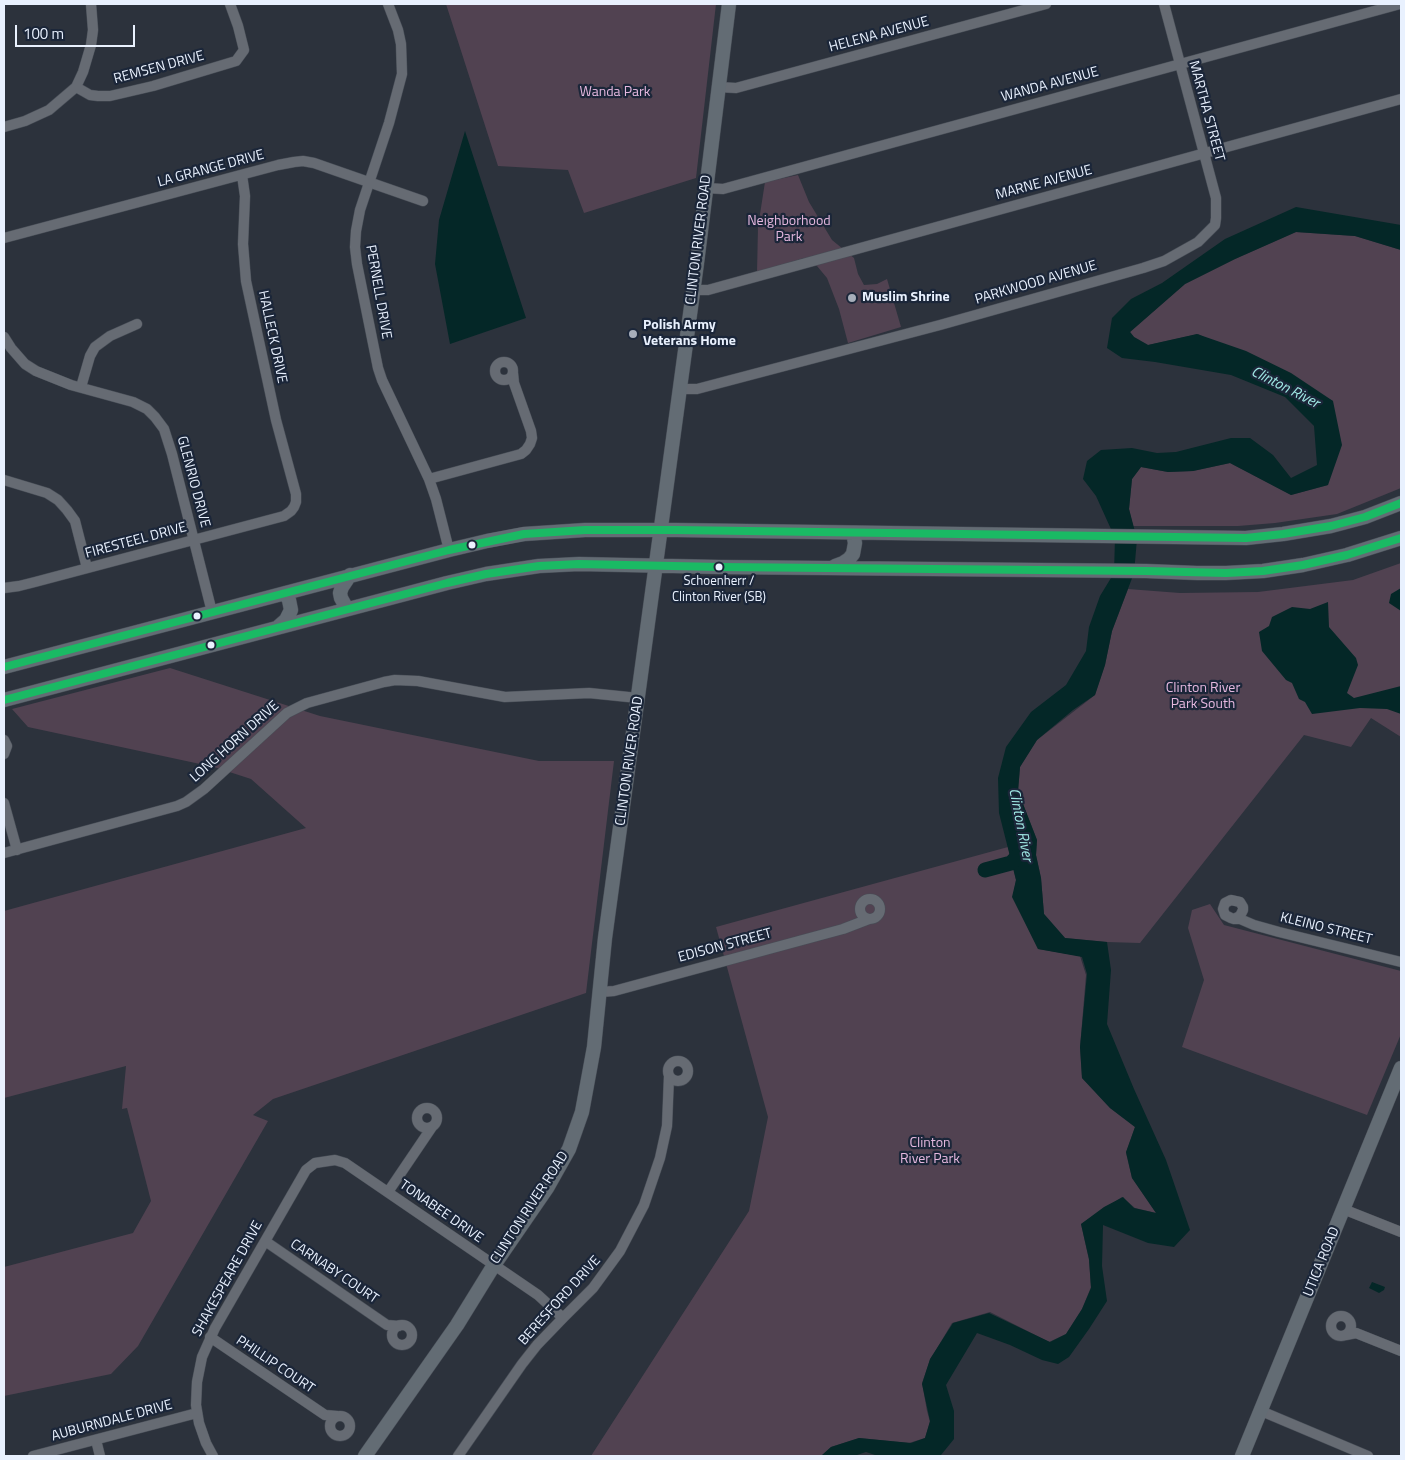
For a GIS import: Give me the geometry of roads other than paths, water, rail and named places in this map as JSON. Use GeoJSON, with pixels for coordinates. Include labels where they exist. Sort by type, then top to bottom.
{"type":"FeatureCollection","features":[{"type":"Feature","properties":{"kind":"main road","name":"CLINTON RIVER ROAD"},"geometry":{"type":"LineString","coordinates":[[365,1456],[457,1325],[494,1265],[547,1188],[563,1162],[574,1138],[582,1112],[594,1047],[606,928],[680,389],[729,4]]}},
{"type":"Feature","properties":{"kind":"main road"},"geometry":{"type":"LineString","coordinates":[[4,667],[449,550],[496,539],[542,532],[660,530],[1246,538],[1283,534],[1349,522],[1401,503]]}},
{"type":"Feature","properties":{"kind":"main road"},"geometry":{"type":"LineString","coordinates":[[831,568],[843,563],[853,554],[855,543],[853,533]]}},
{"type":"Feature","properties":{"kind":"main road"},"geometry":{"type":"LineString","coordinates":[[4,700],[461,580],[539,566],[579,564],[1077,570],[1197,574],[1280,569],[1333,559],[1374,548],[1401,538]]}},
{"type":"Feature","properties":{"kind":"main road"},"geometry":{"type":"LineString","coordinates":[[347,609],[340,593],[350,575]]}},
{"type":"Feature","properties":{"kind":"main road"},"geometry":{"type":"LineString","coordinates":[[278,627],[286,620],[291,610],[289,600],[284,593]]}},
{"type":"Feature","properties":{"kind":"main road","name":"UTICA ROAD"},"geometry":{"type":"LineString","coordinates":[[1242,1456],[1401,1068]]}},
{"type":"Feature","properties":{"kind":"street"},"geometry":{"type":"LineString","coordinates":[[4,126],[31,119],[49,110],[76,87],[86,64],[91,45],[91,4]]}},
{"type":"Feature","properties":{"kind":"street","name":"REMSEN DRIVE"},"geometry":{"type":"LineString","coordinates":[[76,87],[90,95],[110,96],[153,86],[236,61],[244,50],[230,4]]}},
{"type":"Feature","properties":{"kind":"street","name":"PERNELL DRIVE"},"geometry":{"type":"LineString","coordinates":[[388,4],[401,44],[402,74],[389,123],[360,210],[355,247],[364,302],[382,380],[429,479],[449,550]]}},
{"type":"Feature","properties":{"kind":"street","name":"HELENA AVENUE"},"geometry":{"type":"LineString","coordinates":[[718,87],[736,88],[1046,4]]}},
{"type":"Feature","properties":{"kind":"street","name":"MARTHA STREET"},"geometry":{"type":"LineString","coordinates":[[1164,4],[1216,198],[1215,225]]}},
{"type":"Feature","properties":{"kind":"street","name":"WANDA AVENUE"},"geometry":{"type":"LineString","coordinates":[[706,188],[722,189],[1400,4]]}},
{"type":"Feature","properties":{"kind":"street","name":"MARNE AVENUE"},"geometry":{"type":"LineString","coordinates":[[693,290],[708,290],[1401,99]]}},
{"type":"Feature","properties":{"kind":"street","name":"LA GRANGE DRIVE"},"geometry":{"type":"LineString","coordinates":[[4,238],[278,165],[304,161],[423,202]]}},
{"type":"Feature","properties":{"kind":"street","name":"HALLECK DRIVE"},"geometry":{"type":"LineString","coordinates":[[242,175],[245,196],[243,244],[246,281],[276,420],[294,486],[296,502]]}},
{"type":"Feature","properties":{"kind":"street","name":"PARKWOOD AVENUE"},"geometry":{"type":"LineString","coordinates":[[680,389],[697,389],[1144,268],[1182,252],[1198,242],[1215,225]]}},
{"type":"Feature","properties":{"kind":"street"},"geometry":{"type":"LineString","coordinates":[[81,387],[88,362],[95,348],[110,336],[136,324]]}},
{"type":"Feature","properties":{"kind":"street","name":"GLENRIO DRIVE"},"geometry":{"type":"LineString","coordinates":[[4,337],[25,364],[48,376],[133,402],[147,409],[155,417],[164,429],[212,612]]}},
{"type":"Feature","properties":{"kind":"street"},"geometry":{"type":"LineString","coordinates":[[429,479],[521,454],[526,450],[532,438],[531,432],[510,379]]}},
{"type":"Feature","properties":{"kind":"street"},"geometry":{"type":"LineString","coordinates":[[4,480],[46,493],[58,500],[74,521],[87,568]]}},
{"type":"Feature","properties":{"kind":"street","name":"FIRESTEEL DRIVE"},"geometry":{"type":"LineString","coordinates":[[4,588],[19,586],[284,516],[291,511],[296,502]]}},
{"type":"Feature","properties":{"kind":"street","name":"LONG HORN DRIVE"},"geometry":{"type":"LineString","coordinates":[[4,853],[186,802],[204,789],[287,713],[307,702],[384,682],[395,680],[418,681],[505,697],[589,693],[638,698]]}},
{"type":"Feature","properties":{"kind":"street"},"geometry":{"type":"LineString","coordinates":[[4,740],[7,746],[4,754]]}},
{"type":"Feature","properties":{"kind":"street"},"geometry":{"type":"LineString","coordinates":[[4,802],[17,850]]}},
{"type":"Feature","properties":{"kind":"street","name":"KLEINO STREET"},"geometry":{"type":"LineString","coordinates":[[1244,915],[1234,919],[1228,917],[1224,912],[1224,906],[1228,901],[1234,899],[1240,902],[1244,915],[1254,925],[1401,962]]}},
{"type":"Feature","properties":{"kind":"street"},"geometry":{"type":"LineString","coordinates":[[856,923],[859,920],[860,911],[861,905],[865,900],[874,901],[878,905],[879,912],[875,917],[869,919],[863,916],[860,911]]}},
{"type":"Feature","properties":{"kind":"street","name":"EDISON STREET"},"geometry":{"type":"LineString","coordinates":[[600,992],[609,992],[843,929],[869,919]]}},
{"type":"Feature","properties":{"kind":"street"},"geometry":{"type":"LineString","coordinates":[[669,1093],[675,1084],[680,1081],[686,1077],[688,1071],[685,1065],[680,1062],[674,1062],[668,1070],[669,1076],[674,1080],[680,1081]]}},
{"type":"Feature","properties":{"kind":"street","name":"BERESFORD DRIVE"},"geometry":{"type":"LineString","coordinates":[[458,1456],[522,1364],[537,1345],[594,1288],[611,1266],[624,1244],[644,1205],[664,1142],[667,1126],[669,1076]]}},
{"type":"Feature","properties":{"kind":"street"},"geometry":{"type":"LineString","coordinates":[[388,1192],[424,1136],[436,1122],[437,1116],[433,1110],[428,1108],[422,1110],[418,1115],[424,1136]]}},
{"type":"Feature","properties":{"kind":"street"},"geometry":{"type":"LineString","coordinates":[[420,1124],[425,1128],[432,1127]]}},
{"type":"Feature","properties":{"kind":"street","name":"TONABEE DRIVE"},"geometry":{"type":"LineString","coordinates":[[323,1161],[335,1160],[345,1163],[538,1295],[563,1318]]}},
{"type":"Feature","properties":{"kind":"street","name":"SHAKESPEARE DRIVE"},"geometry":{"type":"LineString","coordinates":[[213,1456],[206,1443],[197,1413],[196,1400],[202,1357],[210,1337],[306,1170],[315,1163],[323,1161]]}},
{"type":"Feature","properties":{"kind":"street"},"geometry":{"type":"LineString","coordinates":[[1343,1209],[1401,1232]]}},
{"type":"Feature","properties":{"kind":"street","name":"CARNABY COURT"},"geometry":{"type":"LineString","coordinates":[[265,1241],[387,1325],[399,1326]]}},
{"type":"Feature","properties":{"kind":"street"},"geometry":{"type":"LineString","coordinates":[[1351,1334],[1349,1320],[1344,1317],[1337,1317],[1333,1322],[1332,1328],[1335,1334],[1340,1336],[1351,1334],[1401,1351]]}},
{"type":"Feature","properties":{"kind":"street"},"geometry":{"type":"LineString","coordinates":[[387,1325],[392,1336],[395,1342],[401,1345],[407,1344],[411,1339],[412,1333],[402,1325],[394,1330],[392,1336]]}},
{"type":"Feature","properties":{"kind":"street","name":"PHILLIP COURT"},"geometry":{"type":"LineString","coordinates":[[210,1337],[325,1415],[337,1416]]}},
{"type":"Feature","properties":{"kind":"street"},"geometry":{"type":"LineString","coordinates":[[1261,1412],[1368,1456]]}},
{"type":"Feature","properties":{"kind":"street","name":"AUBURNDALE DRIVE"},"geometry":{"type":"LineString","coordinates":[[34,1456],[197,1413]]}},
{"type":"Feature","properties":{"kind":"street"},"geometry":{"type":"LineString","coordinates":[[325,1415],[330,1426],[335,1434],[342,1435],[350,1427],[344,1416],[337,1416],[332,1420],[330,1426]]}},
{"type":"Feature","properties":{"kind":"street"},"geometry":{"type":"LineString","coordinates":[[96,1440],[100,1456]]}},
{"type":"Feature","properties":{"kind":"water"},"geometry":{"type":"Polygon","coordinates":[[[465,131],[526,318],[450,344],[435,264],[439,220],[465,131]]]}},
{"type":"Feature","properties":{"kind":"water","name":"Clinton River"},"geometry":{"type":"Polygon","coordinates":[[[1296,207],[1401,225],[1401,250],[1355,236],[1296,232],[1185,284],[1130,332],[1134,337],[1148,345],[1197,334],[1246,351],[1291,373],[1333,401],[1342,445],[1328,485],[1291,495],[1230,463],[1193,471],[1168,472],[1141,467],[1132,479],[1129,509],[1137,539],[1134,573],[1112,631],[1105,665],[1095,695],[1073,710],[1037,740],[1020,767],[1018,791],[1037,840],[1036,855],[1041,878],[1044,914],[1065,938],[1107,942],[1111,970],[1107,1024],[1166,1160],[1190,1230],[1174,1247],[1148,1243],[1103,1225],[1102,1266],[1107,1301],[1069,1357],[1058,1364],[1042,1360],[1010,1345],[977,1333],[946,1385],[954,1411],[954,1439],[941,1455],[878,1456],[866,1452],[854,1456],[821,1456],[831,1447],[859,1438],[911,1443],[925,1438],[930,1421],[922,1384],[930,1359],[953,1323],[989,1313],[1050,1342],[1066,1334],[1082,1309],[1091,1288],[1089,1259],[1081,1224],[1104,1207],[1123,1197],[1134,1208],[1156,1213],[1132,1178],[1126,1152],[1135,1127],[1110,1108],[1082,1078],[1080,1047],[1087,974],[1082,957],[1038,949],[1012,897],[1016,880],[999,813],[998,778],[1006,747],[1031,712],[1066,685],[1086,651],[1089,627],[1100,596],[1114,573],[1115,538],[1096,496],[1083,479],[1087,461],[1101,450],[1132,448],[1157,453],[1176,452],[1231,438],[1250,438],[1273,455],[1291,478],[1317,465],[1314,426],[1285,397],[1231,375],[1122,358],[1107,348],[1112,318],[1131,299],[1162,283],[1225,239],[1296,207]]]}},
{"type":"Feature","properties":{"kind":"water"},"geometry":{"type":"Polygon","coordinates":[[[1401,588],[1401,611],[1389,603],[1391,594],[1401,588]]]}},
{"type":"Feature","properties":{"kind":"water"},"geometry":{"type":"Polygon","coordinates":[[[1328,602],[1329,627],[1356,658],[1358,665],[1347,693],[1354,698],[1401,686],[1401,714],[1387,709],[1360,708],[1312,714],[1305,702],[1299,699],[1292,683],[1286,680],[1262,651],[1259,632],[1269,626],[1272,617],[1292,607],[1310,609],[1328,602]]]}},
{"type":"Feature","properties":{"kind":"water"},"geometry":{"type":"Polygon","coordinates":[[[1372,1282],[1385,1287],[1384,1290],[1379,1293],[1369,1288],[1372,1282]]]}},
{"type":"Feature","properties":{"kind":"waterway","name":"Clinton River"},"geometry":{"type":"LineString","coordinates":[[985,870],[1011,863],[1024,849]]}},
{"type":"Feature","properties":{"kind":"place","name":"Muslim Shrine"},"geometry":{"type":"Point","coordinates":[852,298]}},
{"type":"Feature","properties":{"kind":"place","name":"Polish Army Veterans Home"},"geometry":{"type":"Point","coordinates":[633,334]}},
{"type":"Feature","properties":{"kind":"place","name":"Schoenherr / Clinton River (SB)"},"geometry":{"type":"Point","coordinates":[719,567]}},
{"type":"Feature","properties":{"kind":"park label","name":"Wanda Park"},"geometry":{"type":"Point","coordinates":[615,93]}},
{"type":"Feature","properties":{"kind":"park label","name":"Neighborhood Park"},"geometry":{"type":"Point","coordinates":[789,230]}},
{"type":"Feature","properties":{"kind":"park label","name":"Clinton River Park South"},"geometry":{"type":"Point","coordinates":[1203,698]}},
{"type":"Feature","properties":{"kind":"park label","name":"Clinton River Park"},"geometry":{"type":"Point","coordinates":[930,1152]}}]}
